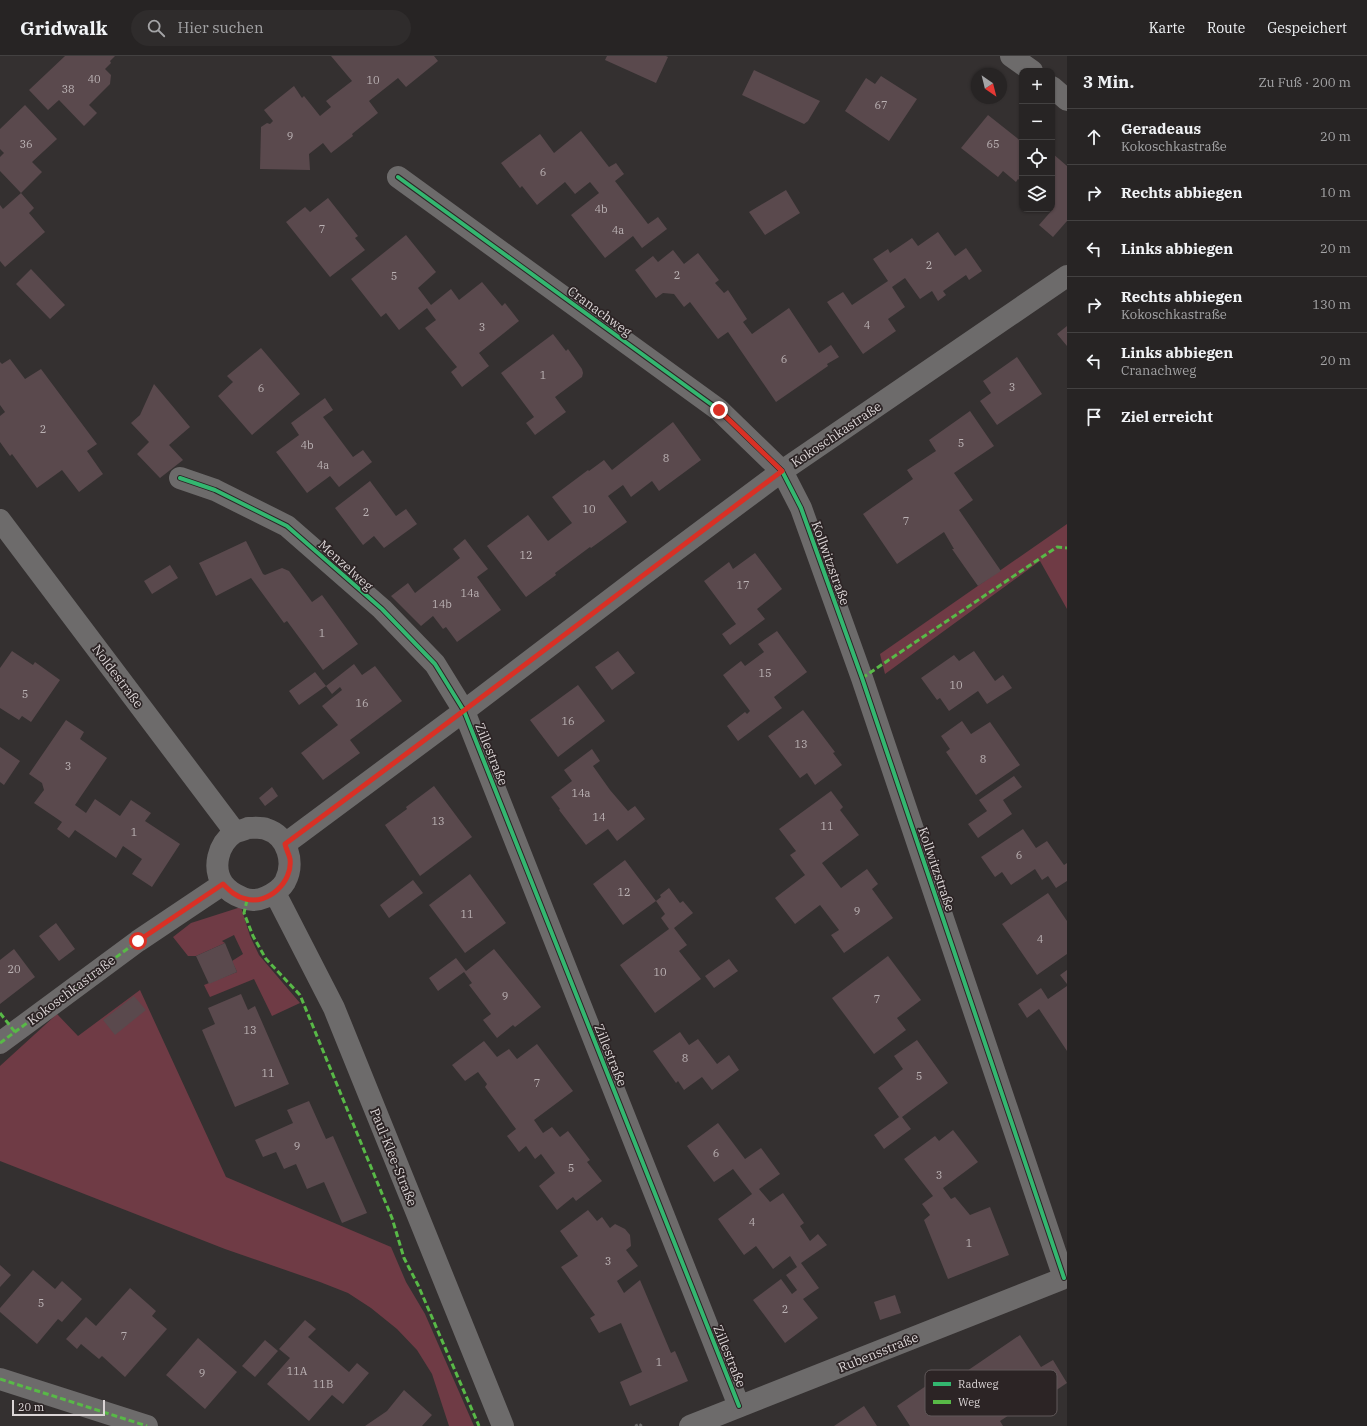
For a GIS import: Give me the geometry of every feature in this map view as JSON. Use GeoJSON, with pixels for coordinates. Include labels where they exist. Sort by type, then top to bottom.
{"type":"FeatureCollection","features":[{"type":"Feature","properties":{"kind":"street"},"geometry":{"type":"LineString","coordinates":[[1011,56],[1028,68]]}},
{"type":"Feature","properties":{"kind":"street"},"geometry":{"type":"LineString","coordinates":[[1055,90],[1067,100]]}},
{"type":"Feature","properties":{"kind":"street","name":"Cranachweg"},"geometry":{"type":"LineString","coordinates":[[398,177],[719,410],[782,471]]}},
{"type":"Feature","properties":{"kind":"street","name":"Kokoschkastraße"},"geometry":{"type":"LineString","coordinates":[[285,844],[782,471],[1067,276]]}},
{"type":"Feature","properties":{"kind":"street","name":"Kollwitzstraße"},"geometry":{"type":"LineString","coordinates":[[782,471],[801,508],[862,678],[1066,1278]]}},
{"type":"Feature","properties":{"kind":"street","name":"Menzelweg"},"geometry":{"type":"LineString","coordinates":[[180,478],[215,490],[287,526],[382,609],[435,664],[464,711]]}},
{"type":"Feature","properties":{"kind":"street","name":"Noldestraße"},"geometry":{"type":"LineString","coordinates":[[0,520],[235,832]]}},
{"type":"Feature","properties":{"kind":"street","name":"Zillestraße"},"geometry":{"type":"LineString","coordinates":[[464,711],[739,1406]]}},
{"type":"Feature","properties":{"kind":"street"},"geometry":{"type":"LineString","coordinates":[[248,828],[266,829],[278,835],[285,844],[290,860],[289,870],[284,882],[274,893],[262,899],[247,900],[233,894],[223,884],[217,870],[219,851],[226,840],[235,832],[248,828]]}},
{"type":"Feature","properties":{"kind":"street","name":"Kokoschkastraße"},"geometry":{"type":"LineString","coordinates":[[0,1043],[138,941],[223,884]]}},
{"type":"Feature","properties":{"kind":"street","name":"Paul-Klee-Straße"},"geometry":{"type":"LineString","coordinates":[[274,893],[334,1008],[503,1426]]}},
{"type":"Feature","properties":{"kind":"street","name":"Rubensstraße"},"geometry":{"type":"LineString","coordinates":[[690,1426],[1066,1278]]}},
{"type":"Feature","properties":{"kind":"street"},"geometry":{"type":"LineString","coordinates":[[0,1379],[147,1426]]}},
{"type":"Feature","properties":{"kind":"path"},"geometry":{"type":"LineString","coordinates":[[635,1426],[639,1424],[642,1426]]}},
{"type":"Feature","properties":{"kind":"shaded area"},"geometry":{"type":"Polygon","coordinates":[[[1067,524],[1067,609],[1040,561],[885,674],[880,654],[1067,524]]]}},
{"type":"Feature","properties":{"kind":"shaded area"},"geometry":{"type":"Polygon","coordinates":[[[241,907],[250,936],[259,955],[300,1003],[272,1016],[254,979],[210,997],[204,985],[237,972],[232,961],[243,954],[234,935],[222,941],[225,943],[196,956],[188,956],[173,937],[191,923],[241,907]]]}},
{"type":"Feature","properties":{"kind":"shaded area"},"geometry":{"type":"Polygon","coordinates":[[[140,990],[226,1177],[391,1247],[406,1282],[425,1314],[474,1426],[449,1426],[432,1374],[417,1350],[397,1329],[371,1308],[348,1293],[225,1249],[0,1161],[0,1066],[57,1014],[78,1036],[140,990]]]}},
{"type":"Feature","properties":{"kind":"building"},"geometry":{"type":"Polygon","coordinates":[[[65,56],[115,56],[105,69],[111,75],[110,84],[89,105],[97,113],[84,126],[59,100],[48,110],[29,90],[65,56]]]}},
{"type":"Feature","properties":{"kind":"building"},"geometry":{"type":"Polygon","coordinates":[[[331,56],[434,56],[438,61],[406,87],[398,78],[369,101],[378,113],[352,134],[353,136],[331,153],[323,143],[309,154],[310,170],[260,169],[261,127],[267,123],[270,124],[273,121],[264,110],[294,86],[302,98],[304,96],[320,116],[331,107],[326,101],[352,81],[331,56]]]}},
{"type":"Feature","properties":{"kind":"building"},"geometry":{"type":"Polygon","coordinates":[[[607,56],[668,57],[656,83],[605,60],[607,56]]]}},
{"type":"Feature","properties":{"kind":"building"},"geometry":{"type":"Polygon","coordinates":[[[754,70],[820,101],[808,121],[804,124],[742,95],[754,70]]]}},
{"type":"Feature","properties":{"kind":"building"},"geometry":{"type":"Polygon","coordinates":[[[881,76],[917,99],[889,141],[845,111],[866,78],[875,84],[881,76]]]}},
{"type":"Feature","properties":{"kind":"building"},"geometry":{"type":"Polygon","coordinates":[[[25,105],[57,139],[32,162],[42,172],[21,193],[0,171],[0,157],[4,153],[0,149],[0,129],[25,105]]]}},
{"type":"Feature","properties":{"kind":"building"},"geometry":{"type":"Polygon","coordinates":[[[988,115],[1019,140],[1019,180],[1016,182],[1003,171],[998,177],[961,148],[988,115]]]}},
{"type":"Feature","properties":{"kind":"building"},"geometry":{"type":"Polygon","coordinates":[[[581,131],[609,167],[616,163],[624,174],[615,181],[648,224],[658,217],[667,229],[642,248],[633,236],[605,258],[571,215],[599,193],[590,182],[575,194],[565,182],[537,205],[522,186],[520,188],[501,163],[540,134],[554,153],[581,131]]]}},
{"type":"Feature","properties":{"kind":"building"},"geometry":{"type":"Polygon","coordinates":[[[1055,156],[1067,166],[1067,221],[1053,237],[1039,225],[1050,212],[1055,212],[1055,156]]]}},
{"type":"Feature","properties":{"kind":"building"},"geometry":{"type":"Polygon","coordinates":[[[786,190],[800,213],[765,235],[749,212],[786,190]]]}},
{"type":"Feature","properties":{"kind":"building"},"geometry":{"type":"Polygon","coordinates":[[[21,193],[34,208],[29,213],[45,232],[5,267],[0,261],[0,205],[3,209],[21,193]]]}},
{"type":"Feature","properties":{"kind":"building"},"geometry":{"type":"Polygon","coordinates":[[[328,198],[358,236],[355,238],[365,250],[330,277],[286,222],[305,207],[310,212],[328,198]]]}},
{"type":"Feature","properties":{"kind":"building"},"geometry":{"type":"Polygon","coordinates":[[[938,232],[955,256],[966,248],[982,271],[969,280],[966,275],[943,291],[946,295],[938,301],[932,291],[920,299],[905,278],[892,287],[905,307],[888,319],[896,331],[863,354],[827,302],[843,292],[852,305],[888,281],[873,259],[888,249],[890,253],[912,238],[918,246],[938,232]]]}},
{"type":"Feature","properties":{"kind":"building"},"geometry":{"type":"Polygon","coordinates":[[[406,235],[436,272],[418,288],[431,305],[451,289],[459,300],[482,282],[502,306],[505,303],[519,321],[479,353],[489,366],[462,387],[451,372],[457,367],[425,328],[436,320],[427,308],[399,330],[386,313],[381,317],[351,279],[406,235]]]}},
{"type":"Feature","properties":{"kind":"building"},"geometry":{"type":"Polygon","coordinates":[[[673,250],[684,264],[698,253],[719,280],[715,283],[724,293],[728,290],[747,319],[743,322],[752,334],[789,308],[819,353],[831,345],[839,357],[827,364],[828,366],[776,402],[728,332],[718,339],[690,302],[684,307],[674,294],[663,293],[656,298],[635,270],[653,256],[658,262],[673,250]]]}},
{"type":"Feature","properties":{"kind":"building"},"geometry":{"type":"Polygon","coordinates":[[[31,269],[65,305],[50,319],[16,284],[31,269]]]}},
{"type":"Feature","properties":{"kind":"building"},"geometry":{"type":"Polygon","coordinates":[[[1067,326],[1067,346],[1057,334],[1067,326]]]}},
{"type":"Feature","properties":{"kind":"building"},"geometry":{"type":"Polygon","coordinates":[[[553,334],[566,351],[568,349],[582,369],[583,373],[582,377],[555,397],[566,412],[535,435],[526,423],[534,417],[501,373],[553,334]]]}},
{"type":"Feature","properties":{"kind":"building"},"geometry":{"type":"Polygon","coordinates":[[[261,348],[300,394],[252,435],[218,396],[233,382],[227,376],[261,348]]]}},
{"type":"Feature","properties":{"kind":"building"},"geometry":{"type":"Polygon","coordinates":[[[1017,357],[1042,394],[997,425],[980,401],[991,393],[983,381],[1017,357]]]}},
{"type":"Feature","properties":{"kind":"building"},"geometry":{"type":"Polygon","coordinates":[[[10,359],[25,379],[41,369],[97,444],[87,451],[103,474],[79,492],[62,470],[37,488],[12,454],[10,456],[0,442],[0,416],[5,412],[0,405],[0,362],[2,364],[10,359]]]}},
{"type":"Feature","properties":{"kind":"building"},"geometry":{"type":"Polygon","coordinates":[[[154,384],[190,427],[169,445],[183,460],[160,478],[137,454],[149,442],[131,423],[140,415],[154,384]]]}},
{"type":"Feature","properties":{"kind":"building"},"geometry":{"type":"Polygon","coordinates":[[[325,398],[333,410],[323,417],[353,457],[363,450],[372,462],[339,487],[330,476],[307,493],[276,452],[299,435],[291,423],[325,398]]]}},
{"type":"Feature","properties":{"kind":"building"},"geometry":{"type":"Polygon","coordinates":[[[970,411],[994,446],[954,473],[973,500],[959,510],[1001,571],[978,586],[952,549],[954,549],[944,532],[897,564],[863,514],[913,479],[907,470],[936,451],[929,440],[970,411]]]}},
{"type":"Feature","properties":{"kind":"building"},"geometry":{"type":"Polygon","coordinates":[[[673,422],[701,460],[659,491],[652,481],[631,497],[623,485],[608,496],[627,522],[591,548],[590,547],[526,597],[487,546],[528,515],[548,541],[572,523],[552,497],[604,460],[612,470],[673,422]]]}},
{"type":"Feature","properties":{"kind":"building"},"geometry":{"type":"Polygon","coordinates":[[[370,481],[396,516],[406,509],[417,524],[384,548],[374,536],[363,545],[335,508],[370,481]]]}},
{"type":"Feature","properties":{"kind":"building"},"geometry":{"type":"Polygon","coordinates":[[[465,539],[488,569],[477,577],[501,610],[457,642],[446,627],[443,629],[433,616],[421,626],[391,596],[408,583],[415,593],[460,558],[453,549],[465,539]]]}},
{"type":"Feature","properties":{"kind":"building"},"geometry":{"type":"Polygon","coordinates":[[[246,541],[263,574],[265,575],[282,568],[289,571],[312,602],[322,595],[358,644],[323,670],[287,621],[284,623],[251,578],[216,596],[199,563],[246,541]]]}},
{"type":"Feature","properties":{"kind":"building"},"geometry":{"type":"Polygon","coordinates":[[[755,553],[782,589],[757,609],[765,619],[730,645],[722,634],[736,624],[704,581],[729,562],[733,569],[755,553]]]}},
{"type":"Feature","properties":{"kind":"building"},"geometry":{"type":"Polygon","coordinates":[[[170,565],[178,578],[152,594],[144,581],[170,565]]]}},
{"type":"Feature","properties":{"kind":"building"},"geometry":{"type":"Polygon","coordinates":[[[777,631],[807,672],[774,697],[782,708],[738,741],[727,726],[745,712],[747,714],[750,711],[723,675],[741,661],[745,666],[764,652],[758,644],[777,631]]]}},
{"type":"Feature","properties":{"kind":"building"},"geometry":{"type":"Polygon","coordinates":[[[12,651],[33,665],[35,662],[60,680],[31,722],[22,716],[19,720],[0,708],[0,668],[12,651]]]}},
{"type":"Feature","properties":{"kind":"building"},"geometry":{"type":"Polygon","coordinates":[[[618,651],[635,673],[612,690],[595,667],[618,651]]]}},
{"type":"Feature","properties":{"kind":"building"},"geometry":{"type":"Polygon","coordinates":[[[974,651],[995,681],[1003,675],[1012,688],[987,704],[978,691],[949,711],[940,698],[937,700],[921,678],[954,655],[959,661],[974,651]]]}},
{"type":"Feature","properties":{"kind":"building"},"geometry":{"type":"Polygon","coordinates":[[[354,664],[362,675],[375,666],[402,701],[350,740],[360,753],[323,780],[301,753],[338,725],[322,706],[342,690],[340,687],[332,694],[326,686],[354,664]]]}},
{"type":"Feature","properties":{"kind":"building"},"geometry":{"type":"Polygon","coordinates":[[[315,672],[326,686],[299,705],[289,691],[315,672]]]}},
{"type":"Feature","properties":{"kind":"building"},"geometry":{"type":"Polygon","coordinates":[[[578,685],[605,721],[558,757],[530,720],[578,685]]]}},
{"type":"Feature","properties":{"kind":"building"},"geometry":{"type":"Polygon","coordinates":[[[803,710],[835,752],[833,753],[842,765],[815,785],[807,773],[800,778],[768,736],[803,710]]]}},
{"type":"Feature","properties":{"kind":"building"},"geometry":{"type":"Polygon","coordinates":[[[66,720],[84,732],[80,739],[107,758],[75,805],[86,813],[95,799],[120,816],[131,800],[151,813],[145,821],[180,844],[152,887],[132,874],[142,859],[123,846],[116,858],[75,830],[69,838],[57,829],[62,822],[34,803],[44,790],[42,783],[29,774],[66,720]]]}},
{"type":"Feature","properties":{"kind":"building"},"geometry":{"type":"Polygon","coordinates":[[[962,721],[971,734],[990,722],[1020,765],[976,795],[946,752],[950,749],[941,736],[962,721]]]}},
{"type":"Feature","properties":{"kind":"building"},"geometry":{"type":"Polygon","coordinates":[[[0,747],[20,761],[4,785],[0,782],[0,747]]]}},
{"type":"Feature","properties":{"kind":"building"},"geometry":{"type":"Polygon","coordinates":[[[592,749],[600,761],[593,766],[610,790],[628,811],[635,806],[645,819],[617,841],[608,829],[586,845],[551,797],[572,781],[564,770],[592,749]]]}},
{"type":"Feature","properties":{"kind":"building"},"geometry":{"type":"Polygon","coordinates":[[[1014,776],[1022,787],[1003,800],[1012,814],[978,838],[968,824],[987,811],[979,800],[1014,776]]]}},
{"type":"Feature","properties":{"kind":"building"},"geometry":{"type":"Polygon","coordinates":[[[434,786],[472,837],[420,876],[385,825],[434,786]]]}},
{"type":"Feature","properties":{"kind":"building"},"geometry":{"type":"Polygon","coordinates":[[[272,787],[278,796],[265,806],[259,798],[272,787]]]}},
{"type":"Feature","properties":{"kind":"building"},"geometry":{"type":"Polygon","coordinates":[[[831,791],[843,807],[840,810],[859,835],[822,863],[841,888],[867,869],[878,884],[872,889],[893,918],[844,953],[831,935],[839,930],[820,905],[795,924],[775,898],[805,875],[790,855],[796,851],[779,829],[831,791]]]}},
{"type":"Feature","properties":{"kind":"building"},"geometry":{"type":"Polygon","coordinates":[[[1023,829],[1036,848],[1047,841],[1064,865],[1067,863],[1067,881],[1056,888],[1048,876],[1042,880],[1035,869],[1011,885],[1002,872],[995,877],[981,857],[1023,829]]]}},
{"type":"Feature","properties":{"kind":"building"},"geometry":{"type":"Polygon","coordinates":[[[625,860],[656,901],[623,925],[593,884],[625,860]]]}},
{"type":"Feature","properties":{"kind":"building"},"geometry":{"type":"Polygon","coordinates":[[[470,874],[506,923],[465,953],[429,905],[470,874]]]}},
{"type":"Feature","properties":{"kind":"building"},"geometry":{"type":"Polygon","coordinates":[[[413,880],[423,893],[389,918],[380,905],[413,880]]]}},
{"type":"Feature","properties":{"kind":"building"},"geometry":{"type":"Polygon","coordinates":[[[669,888],[680,903],[683,901],[693,913],[674,928],[687,945],[679,951],[701,979],[655,1013],[620,965],[669,929],[661,918],[665,914],[656,901],[661,897],[660,895],[669,888]]]}},
{"type":"Feature","properties":{"kind":"building"},"geometry":{"type":"Polygon","coordinates":[[[1048,893],[1067,921],[1067,954],[1037,975],[1002,924],[1048,893]]]}},
{"type":"Feature","properties":{"kind":"building"},"geometry":{"type":"Polygon","coordinates":[[[56,923],[75,949],[59,961],[39,936],[56,923]]]}},
{"type":"Feature","properties":{"kind":"building"},"geometry":{"type":"Polygon","coordinates":[[[225,943],[237,972],[209,984],[196,956],[225,943]]]}},
{"type":"Feature","properties":{"kind":"building"},"geometry":{"type":"Polygon","coordinates":[[[14,949],[35,977],[0,1004],[0,960],[14,949]]]}},
{"type":"Feature","properties":{"kind":"building"},"geometry":{"type":"Polygon","coordinates":[[[494,949],[541,1007],[515,1027],[513,1025],[497,1038],[483,1020],[491,1014],[469,985],[472,983],[464,972],[438,991],[429,978],[456,958],[466,971],[494,949]]]}},
{"type":"Feature","properties":{"kind":"building"},"geometry":{"type":"Polygon","coordinates":[[[888,956],[921,1000],[897,1018],[906,1030],[874,1054],[832,998],[888,956]]]}},
{"type":"Feature","properties":{"kind":"building"},"geometry":{"type":"Polygon","coordinates":[[[729,959],[738,971],[714,988],[705,976],[729,959]]]}},
{"type":"Feature","properties":{"kind":"building"},"geometry":{"type":"Polygon","coordinates":[[[1067,970],[1067,984],[1060,975],[1067,970]]]}},
{"type":"Feature","properties":{"kind":"building"},"geometry":{"type":"Polygon","coordinates":[[[1067,986],[1067,1051],[1039,1009],[1027,1018],[1018,1004],[1041,988],[1048,999],[1067,986]]]}},
{"type":"Feature","properties":{"kind":"building"},"geometry":{"type":"Polygon","coordinates":[[[241,994],[248,1010],[255,1006],[289,1084],[235,1107],[202,1030],[215,1024],[208,1008],[241,994]]]}},
{"type":"Feature","properties":{"kind":"building"},"geometry":{"type":"Polygon","coordinates":[[[134,996],[146,1010],[115,1035],[103,1020],[134,996]]]}},
{"type":"Feature","properties":{"kind":"building"},"geometry":{"type":"Polygon","coordinates":[[[680,1032],[689,1045],[698,1039],[717,1064],[729,1055],[739,1070],[712,1090],[702,1077],[684,1090],[678,1081],[676,1083],[653,1051],[680,1032]]]}},
{"type":"Feature","properties":{"kind":"building"},"geometry":{"type":"Polygon","coordinates":[[[917,1040],[948,1083],[902,1117],[911,1129],[884,1149],[874,1135],[899,1117],[878,1088],[903,1069],[894,1056],[917,1040]]]}},
{"type":"Feature","properties":{"kind":"building"},"geometry":{"type":"Polygon","coordinates":[[[484,1041],[497,1057],[509,1049],[517,1059],[537,1044],[573,1091],[534,1120],[543,1133],[552,1127],[560,1137],[568,1131],[590,1160],[587,1162],[602,1181],[576,1201],[573,1197],[557,1210],[539,1186],[555,1173],[541,1154],[535,1159],[526,1146],[519,1152],[507,1136],[516,1129],[485,1087],[487,1084],[478,1072],[465,1081],[452,1065],[484,1041]]]}},
{"type":"Feature","properties":{"kind":"building"},"geometry":{"type":"Polygon","coordinates":[[[309,1101],[326,1139],[333,1136],[367,1213],[342,1223],[324,1182],[307,1189],[296,1164],[284,1169],[276,1152],[263,1157],[255,1140],[293,1123],[287,1110],[309,1101]]]}},
{"type":"Feature","properties":{"kind":"building"},"geometry":{"type":"Polygon","coordinates":[[[718,1123],[745,1159],[761,1148],[780,1174],[759,1189],[770,1202],[783,1193],[804,1223],[800,1226],[810,1241],[818,1234],[827,1245],[801,1263],[819,1288],[803,1299],[818,1318],[785,1343],[753,1300],[781,1279],[792,1294],[797,1290],[786,1275],[797,1267],[790,1256],[773,1269],[756,1246],[744,1255],[718,1219],[752,1194],[733,1169],[714,1182],[687,1146],[718,1123]]]}},
{"type":"Feature","properties":{"kind":"building"},"geometry":{"type":"Polygon","coordinates":[[[953,1130],[978,1162],[943,1188],[951,1199],[955,1197],[970,1215],[990,1207],[1009,1255],[948,1279],[924,1220],[930,1215],[922,1204],[933,1196],[904,1159],[935,1136],[939,1141],[953,1130]]]}},
{"type":"Feature","properties":{"kind":"building"},"geometry":{"type":"Polygon","coordinates":[[[588,1210],[597,1221],[602,1217],[610,1228],[615,1224],[625,1229],[630,1235],[631,1246],[626,1250],[638,1266],[617,1281],[624,1293],[640,1280],[671,1353],[675,1351],[688,1381],[630,1406],[620,1382],[642,1372],[621,1323],[599,1333],[590,1318],[595,1315],[561,1267],[578,1256],[560,1231],[588,1210]]]}},
{"type":"Feature","properties":{"kind":"building"},"geometry":{"type":"Polygon","coordinates":[[[0,1265],[11,1275],[0,1287],[0,1265]]]}},
{"type":"Feature","properties":{"kind":"building"},"geometry":{"type":"Polygon","coordinates":[[[33,1270],[55,1289],[62,1281],[82,1299],[62,1322],[58,1319],[37,1344],[0,1312],[0,1308],[33,1270]]]}},
{"type":"Feature","properties":{"kind":"building"},"geometry":{"type":"Polygon","coordinates":[[[130,1288],[156,1311],[152,1316],[167,1329],[125,1377],[102,1356],[99,1359],[81,1344],[77,1349],[66,1339],[86,1317],[96,1326],[130,1288]]]}},
{"type":"Feature","properties":{"kind":"building"},"geometry":{"type":"Polygon","coordinates":[[[895,1295],[901,1313],[880,1320],[874,1302],[895,1295]]]}},
{"type":"Feature","properties":{"kind":"building"},"geometry":{"type":"Polygon","coordinates":[[[305,1320],[316,1329],[308,1337],[349,1372],[357,1363],[369,1373],[343,1404],[332,1395],[309,1421],[267,1384],[290,1358],[279,1349],[305,1320]]]}},
{"type":"Feature","properties":{"kind":"building"},"geometry":{"type":"Polygon","coordinates":[[[1020,1335],[1041,1367],[1053,1360],[1067,1383],[1057,1390],[1057,1370],[968,1370],[1020,1335]]]}},
{"type":"Feature","properties":{"kind":"building"},"geometry":{"type":"Polygon","coordinates":[[[198,1338],[237,1372],[205,1409],[166,1375],[198,1338]]]}},
{"type":"Feature","properties":{"kind":"building"},"geometry":{"type":"Polygon","coordinates":[[[265,1340],[278,1351],[255,1377],[242,1366],[265,1340]]]}},
{"type":"Feature","properties":{"kind":"building"},"geometry":{"type":"Polygon","coordinates":[[[925,1387],[925,1416],[1008,1416],[1000,1421],[1003,1426],[910,1426],[897,1406],[925,1387]]]}},
{"type":"Feature","properties":{"kind":"building"},"geometry":{"type":"Polygon","coordinates":[[[404,1390],[432,1415],[422,1426],[365,1426],[387,1411],[404,1390]]]}},
{"type":"Feature","properties":{"kind":"building"},"geometry":{"type":"Polygon","coordinates":[[[864,1406],[877,1426],[834,1426],[864,1406]]]}},
{"type":"Feature","properties":{"kind":"marked path"},"geometry":{"type":"LineString","coordinates":[[862,678],[1057,547],[1067,548]]}},
{"type":"Feature","properties":{"kind":"marked path"},"geometry":{"type":"LineString","coordinates":[[0,1043],[138,941],[223,884]]}},
{"type":"Feature","properties":{"kind":"marked path"},"geometry":{"type":"LineString","coordinates":[[247,900],[244,913],[253,936],[266,959],[300,995],[392,1218],[404,1258],[418,1285],[479,1426]]}},
{"type":"Feature","properties":{"kind":"marked path"},"geometry":{"type":"LineString","coordinates":[[0,1013],[15,1032]]}},
{"type":"Feature","properties":{"kind":"marked path"},"geometry":{"type":"LineString","coordinates":[[0,1379],[147,1426]]}},
{"type":"Feature","properties":{"kind":"cycle path"},"geometry":{"type":"LineString","coordinates":[[398,177],[719,410],[782,471],[801,508],[862,678],[1064,1278]]}},
{"type":"Feature","properties":{"kind":"cycle path"},"geometry":{"type":"LineString","coordinates":[[180,478],[215,490],[287,526],[382,609],[435,664],[464,711],[739,1406]]}},
{"type":"Feature","properties":{"kind":"route"},"geometry":{"type":"LineString","coordinates":[[138,941],[223,884],[233,894],[247,900],[262,899],[274,893],[284,882],[289,870],[290,860],[285,844],[782,471],[719,410]]}}]}
